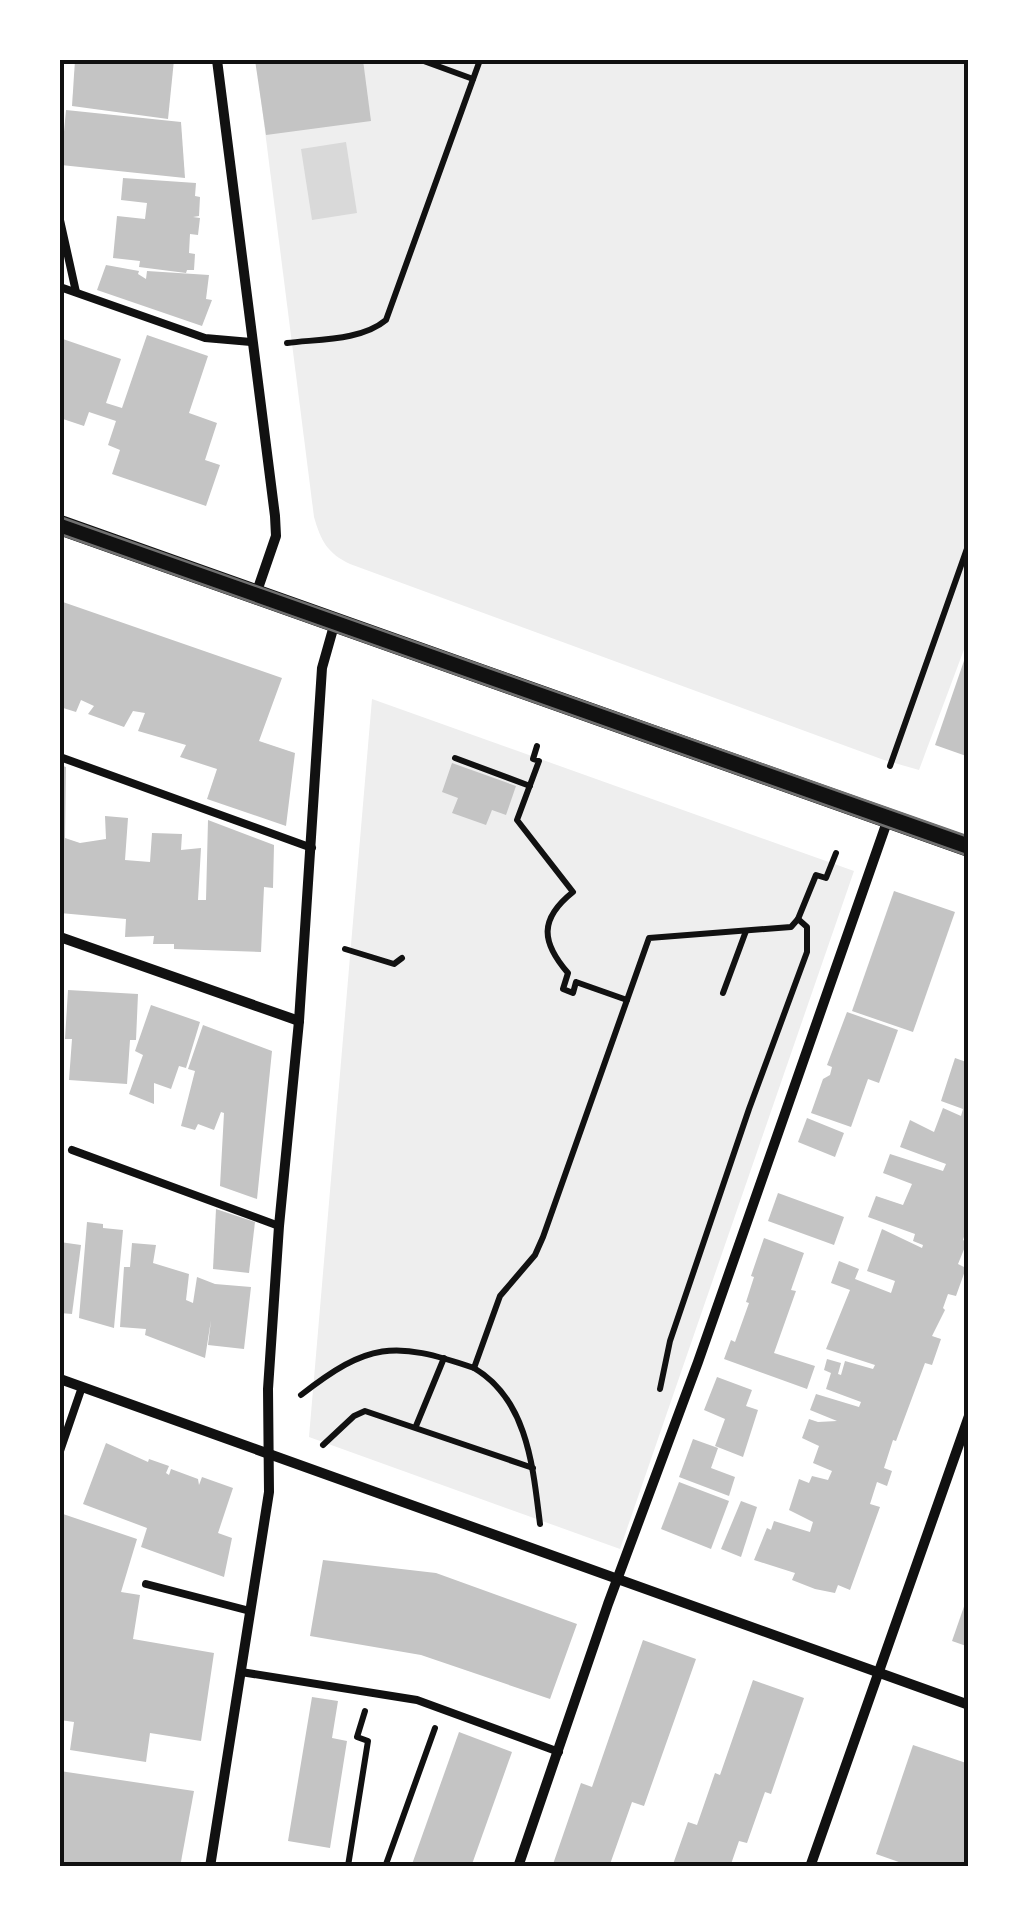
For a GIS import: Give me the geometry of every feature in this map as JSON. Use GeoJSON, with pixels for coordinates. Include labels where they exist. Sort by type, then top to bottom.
{"type":"FeatureCollection","features":[{"type":"Feature","properties":{"kind":"main road"},"geometry":{"type":"LineString","coordinates":[[60,525],[969,847]]}},
{"type":"Feature","properties":{"kind":"street"},"geometry":{"type":"LineString","coordinates":[[217,60],[276,536],[256,594]]}},
{"type":"Feature","properties":{"kind":"street"},"geometry":{"type":"LineString","coordinates":[[210,1867],[270,1492],[268,1389],[278,1226],[299,1020],[322,668],[335,622]]}},
{"type":"Feature","properties":{"kind":"street"},"geometry":{"type":"LineString","coordinates":[[518,1867],[888,818]]}},
{"type":"Feature","properties":{"kind":"street"},"geometry":{"type":"LineString","coordinates":[[60,938],[299,1020]]}},
{"type":"Feature","properties":{"kind":"street"},"geometry":{"type":"LineString","coordinates":[[60,1379],[969,1705]]}},
{"type":"Feature","properties":{"kind":"street"},"geometry":{"type":"LineString","coordinates":[[810,1867],[969,1416]]}},
{"type":"Feature","properties":{"kind":"lane"},"geometry":{"type":"LineString","coordinates":[[60,220],[76,292]]}},
{"type":"Feature","properties":{"kind":"lane"},"geometry":{"type":"LineString","coordinates":[[60,287],[205,338],[251,342]]}},
{"type":"Feature","properties":{"kind":"lane"},"geometry":{"type":"LineString","coordinates":[[60,756],[312,848]]}},
{"type":"Feature","properties":{"kind":"lane"},"geometry":{"type":"LineString","coordinates":[[72,1150],[278,1226]]}},
{"type":"Feature","properties":{"kind":"lane"},"geometry":{"type":"LineString","coordinates":[[60,1450],[82,1387]]}},
{"type":"Feature","properties":{"kind":"lane"},"geometry":{"type":"LineString","coordinates":[[146,1584],[250,1611]]}},
{"type":"Feature","properties":{"kind":"lane"},"geometry":{"type":"LineString","coordinates":[[241,1672],[417,1700],[559,1752]]}},
{"type":"Feature","properties":{"kind":"path"},"geometry":{"type":"LineString","coordinates":[[421,60],[473,79]]}},
{"type":"Feature","properties":{"kind":"path"},"geometry":{"type":"LineString","coordinates":[[287,343],[370,330],[386,320],[480,60]]}},
{"type":"Feature","properties":{"kind":"path"},"geometry":{"type":"LineString","coordinates":[[890,766],[969,543]]}},
{"type":"Feature","properties":{"kind":"path"},"geometry":{"type":"LineString","coordinates":[[537,746],[532,759],[539,762],[518,820],[573,892],[557,904],[548,919],[547,938],[553,956],[568,973],[563,989],[573,993],[576,982],[627,1000]]}},
{"type":"Feature","properties":{"kind":"path"},"geometry":{"type":"LineString","coordinates":[[455,758],[530,786]]}},
{"type":"Feature","properties":{"kind":"path"},"geometry":{"type":"LineString","coordinates":[[474,1368],[500,1296],[535,1256],[649,938],[791,927],[816,876],[826,878],[836,853]]}},
{"type":"Feature","properties":{"kind":"path"},"geometry":{"type":"LineString","coordinates":[[655,1405],[670,1341],[807,952],[808,927],[798,919]]}},
{"type":"Feature","properties":{"kind":"path"},"geometry":{"type":"LineString","coordinates":[[723,993],[746,930]]}},
{"type":"Feature","properties":{"kind":"path"},"geometry":{"type":"LineString","coordinates":[[345,950],[394,964],[402,958]]}},
{"type":"Feature","properties":{"kind":"path"},"geometry":{"type":"LineString","coordinates":[[301,1394],[341,1364],[364,1354],[410,1350],[474,1368],[486,1375],[522,1425],[533,1468],[540,1524]]}},
{"type":"Feature","properties":{"kind":"path"},"geometry":{"type":"LineString","coordinates":[[416,1426],[444,1358]]}},
{"type":"Feature","properties":{"kind":"path"},"geometry":{"type":"LineString","coordinates":[[323,1445],[354,1416],[365,1411],[533,1468]]}},
{"type":"Feature","properties":{"kind":"path"},"geometry":{"type":"LineString","coordinates":[[350,1867],[368,1741],[356,1736],[372,1693]]}},
{"type":"Feature","properties":{"kind":"path"},"geometry":{"type":"LineString","coordinates":[[385,1867],[442,1708]]}},
{"type":"Feature","properties":{"kind":"shaded area"},"geometry":{"type":"Polygon","coordinates":[[[256,60],[969,60],[969,636],[919,770],[350,564],[330,551],[314,517],[256,60]]]}},
{"type":"Feature","properties":{"kind":"shaded area"},"geometry":{"type":"Polygon","coordinates":[[[346,142],[357,213],[312,220],[301,149],[346,142]]]}},
{"type":"Feature","properties":{"kind":"shaded area"},"geometry":{"type":"Polygon","coordinates":[[[372,699],[854,871],[620,1549],[309,1437],[372,699]]]}},
{"type":"Feature","properties":{"kind":"building"},"geometry":{"type":"Polygon","coordinates":[[[75,60],[174,60],[168,119],[72,106],[75,60]]]}},
{"type":"Feature","properties":{"kind":"building"},"geometry":{"type":"Polygon","coordinates":[[[255,60],[363,60],[371,121],[266,135],[255,60]]]}},
{"type":"Feature","properties":{"kind":"building"},"geometry":{"type":"Polygon","coordinates":[[[66,110],[181,122],[185,178],[61,165],[66,110]]]}},
{"type":"Feature","properties":{"kind":"building"},"geometry":{"type":"Polygon","coordinates":[[[123,178],[196,183],[199,216],[193,217],[200,218],[198,235],[190,234],[189,253],[195,254],[194,270],[186,273],[139,267],[140,261],[113,258],[117,216],[145,219],[147,203],[121,200],[123,178]]]}},
{"type":"Feature","properties":{"kind":"building"},"geometry":{"type":"Polygon","coordinates":[[[106,265],[139,271],[146,279],[147,271],[209,275],[206,299],[212,300],[202,326],[97,290],[106,265]]]}},
{"type":"Feature","properties":{"kind":"building"},"geometry":{"type":"Polygon","coordinates":[[[147,335],[208,356],[189,413],[217,423],[205,460],[220,465],[206,506],[112,474],[120,450],[108,445],[116,421],[89,412],[84,426],[60,418],[60,338],[121,359],[106,403],[122,408],[147,335]]]}},
{"type":"Feature","properties":{"kind":"building"},"geometry":{"type":"Polygon","coordinates":[[[60,601],[282,678],[259,741],[295,753],[286,826],[207,799],[217,769],[180,757],[186,745],[138,731],[145,713],[133,711],[124,727],[88,714],[94,706],[81,700],[76,712],[60,707],[60,601]]]}},
{"type":"Feature","properties":{"kind":"building"},"geometry":{"type":"Polygon","coordinates":[[[969,649],[969,757],[935,745],[969,649]]]}},
{"type":"Feature","properties":{"kind":"building"},"geometry":{"type":"Polygon","coordinates":[[[452,763],[516,786],[506,815],[492,810],[486,825],[452,813],[458,798],[442,792],[452,763]]]}},
{"type":"Feature","properties":{"kind":"building"},"geometry":{"type":"Polygon","coordinates":[[[60,765],[66,767],[65,838],[80,843],[106,839],[105,816],[128,818],[125,860],[150,862],[152,833],[182,834],[181,850],[201,848],[198,900],[206,900],[208,820],[274,845],[273,888],[264,887],[261,952],[174,949],[174,944],[153,944],[154,936],[125,937],[126,919],[60,913],[60,765]]]}},
{"type":"Feature","properties":{"kind":"building"},"geometry":{"type":"Polygon","coordinates":[[[894,891],[955,912],[913,1032],[852,1011],[894,891]]]}},
{"type":"Feature","properties":{"kind":"building"},"geometry":{"type":"Polygon","coordinates":[[[68,990],[138,994],[136,1040],[130,1040],[127,1084],[69,1080],[72,1039],[65,1039],[68,990]]]}},
{"type":"Feature","properties":{"kind":"building"},"geometry":{"type":"Polygon","coordinates":[[[151,1005],[200,1022],[186,1068],[179,1066],[171,1089],[154,1083],[154,1104],[129,1094],[143,1055],[135,1051],[151,1005]]]}},
{"type":"Feature","properties":{"kind":"building"},"geometry":{"type":"Polygon","coordinates":[[[847,1012],[898,1030],[879,1083],[868,1079],[851,1127],[811,1113],[823,1079],[830,1075],[832,1067],[827,1065],[847,1012]]]}},
{"type":"Feature","properties":{"kind":"building"},"geometry":{"type":"Polygon","coordinates":[[[203,1025],[272,1051],[257,1199],[220,1186],[224,1113],[221,1112],[214,1130],[198,1124],[195,1130],[181,1126],[195,1071],[188,1069],[203,1025]]]}},
{"type":"Feature","properties":{"kind":"building"},"geometry":{"type":"Polygon","coordinates":[[[955,1058],[969,1063],[969,1221],[963,1240],[967,1242],[958,1264],[966,1268],[956,1296],[948,1294],[932,1336],[941,1339],[932,1365],[925,1363],[896,1441],[893,1440],[884,1468],[892,1471],[887,1486],[877,1482],[870,1504],[880,1507],[850,1590],[838,1585],[835,1593],[815,1589],[792,1580],[795,1573],[754,1560],[767,1528],[771,1530],[774,1521],[810,1532],[813,1522],[789,1510],[799,1479],[809,1483],[812,1476],[828,1480],[832,1471],[813,1463],[819,1446],[802,1438],[809,1419],[837,1421],[810,1410],[816,1394],[859,1407],[861,1402],[826,1389],[831,1373],[824,1370],[827,1359],[841,1363],[841,1375],[845,1361],[873,1369],[875,1365],[826,1349],[850,1290],[831,1283],[839,1261],[859,1269],[855,1279],[891,1293],[895,1281],[867,1271],[882,1229],[922,1248],[913,1241],[915,1234],[868,1217],[876,1196],[903,1205],[912,1184],[883,1173],[890,1154],[943,1171],[946,1164],[900,1147],[910,1120],[934,1132],[943,1108],[961,1116],[963,1109],[941,1101],[955,1058]]]}},
{"type":"Feature","properties":{"kind":"building"},"geometry":{"type":"Polygon","coordinates":[[[807,1118],[844,1133],[835,1157],[798,1142],[807,1118]]]}},
{"type":"Feature","properties":{"kind":"building"},"geometry":{"type":"Polygon","coordinates":[[[778,1193],[844,1217],[834,1245],[768,1221],[778,1193]]]}},
{"type":"Feature","properties":{"kind":"building"},"geometry":{"type":"Polygon","coordinates":[[[216,1209],[255,1222],[249,1273],[213,1269],[216,1209]]]}},
{"type":"Feature","properties":{"kind":"building"},"geometry":{"type":"Polygon","coordinates":[[[87,1222],[123,1230],[114,1328],[79,1318],[87,1222]]]}},
{"type":"Feature","properties":{"kind":"building"},"geometry":{"type":"Polygon","coordinates":[[[764,1238],[804,1253],[791,1290],[796,1291],[774,1353],[815,1366],[807,1389],[724,1359],[731,1340],[735,1342],[749,1303],[746,1302],[754,1277],[751,1276],[764,1238]]]}},
{"type":"Feature","properties":{"kind":"building"},"geometry":{"type":"Polygon","coordinates":[[[60,1242],[81,1245],[72,1314],[60,1313],[60,1242]]]}},
{"type":"Feature","properties":{"kind":"building"},"geometry":{"type":"Polygon","coordinates":[[[132,1243],[156,1245],[153,1263],[189,1274],[186,1300],[193,1303],[197,1277],[215,1284],[251,1287],[244,1349],[208,1345],[211,1320],[205,1358],[145,1335],[146,1329],[120,1327],[124,1267],[130,1267],[132,1243]]]}},
{"type":"Feature","properties":{"kind":"building"},"geometry":{"type":"Polygon","coordinates":[[[717,1377],[752,1390],[746,1406],[758,1410],[743,1457],[715,1446],[725,1419],[704,1410],[717,1377]]]}},
{"type":"Feature","properties":{"kind":"building"},"geometry":{"type":"Polygon","coordinates":[[[693,1439],[718,1448],[711,1468],[735,1477],[729,1496],[679,1477],[693,1439]]]}},
{"type":"Feature","properties":{"kind":"building"},"geometry":{"type":"Polygon","coordinates":[[[106,1443],[148,1462],[149,1459],[169,1466],[169,1475],[171,1469],[198,1479],[199,1485],[202,1477],[233,1488],[218,1533],[232,1538],[224,1577],[141,1547],[147,1528],[83,1504],[106,1443]]]}},
{"type":"Feature","properties":{"kind":"building"},"geometry":{"type":"Polygon","coordinates":[[[679,1482],[729,1501],[711,1549],[661,1529],[679,1482]]]}},
{"type":"Feature","properties":{"kind":"building"},"geometry":{"type":"Polygon","coordinates":[[[741,1501],[757,1507],[741,1557],[721,1549],[741,1501]]]}},
{"type":"Feature","properties":{"kind":"building"},"geometry":{"type":"Polygon","coordinates":[[[60,1513],[137,1539],[121,1592],[140,1595],[133,1639],[214,1653],[201,1741],[150,1733],[146,1762],[70,1750],[74,1722],[60,1720],[60,1513]]]}},
{"type":"Feature","properties":{"kind":"building"},"geometry":{"type":"Polygon","coordinates":[[[323,1560],[436,1573],[577,1624],[550,1699],[421,1655],[310,1636],[323,1560]]]}},
{"type":"Feature","properties":{"kind":"building"},"geometry":{"type":"Polygon","coordinates":[[[969,1595],[969,1647],[952,1641],[969,1595]]]}},
{"type":"Feature","properties":{"kind":"building"},"geometry":{"type":"Polygon","coordinates":[[[643,1640],[696,1659],[644,1806],[632,1802],[609,1867],[552,1867],[581,1783],[592,1787],[643,1640]]]}},
{"type":"Feature","properties":{"kind":"building"},"geometry":{"type":"Polygon","coordinates":[[[753,1680],[804,1698],[771,1794],[765,1792],[747,1843],[739,1841],[730,1867],[672,1867],[688,1822],[697,1825],[715,1773],[720,1775],[753,1680]]]}},
{"type":"Feature","properties":{"kind":"building"},"geometry":{"type":"Polygon","coordinates":[[[312,1697],[338,1701],[332,1738],[347,1741],[330,1848],[288,1841],[312,1697]]]}},
{"type":"Feature","properties":{"kind":"building"},"geometry":{"type":"Polygon","coordinates":[[[459,1732],[512,1752],[471,1867],[411,1867],[459,1732]]]}},
{"type":"Feature","properties":{"kind":"building"},"geometry":{"type":"Polygon","coordinates":[[[913,1745],[969,1764],[969,1867],[913,1867],[876,1854],[913,1745]]]}},
{"type":"Feature","properties":{"kind":"building"},"geometry":{"type":"Polygon","coordinates":[[[60,1771],[194,1791],[180,1867],[60,1867],[60,1771]]]}},
{"type":"Feature","properties":{"kind":"tram line"},"geometry":{"type":"LineString","coordinates":[[60,517],[969,837]]}},
{"type":"Feature","properties":{"kind":"tram line"},"geometry":{"type":"LineString","coordinates":[[60,534],[969,856]]}}]}
